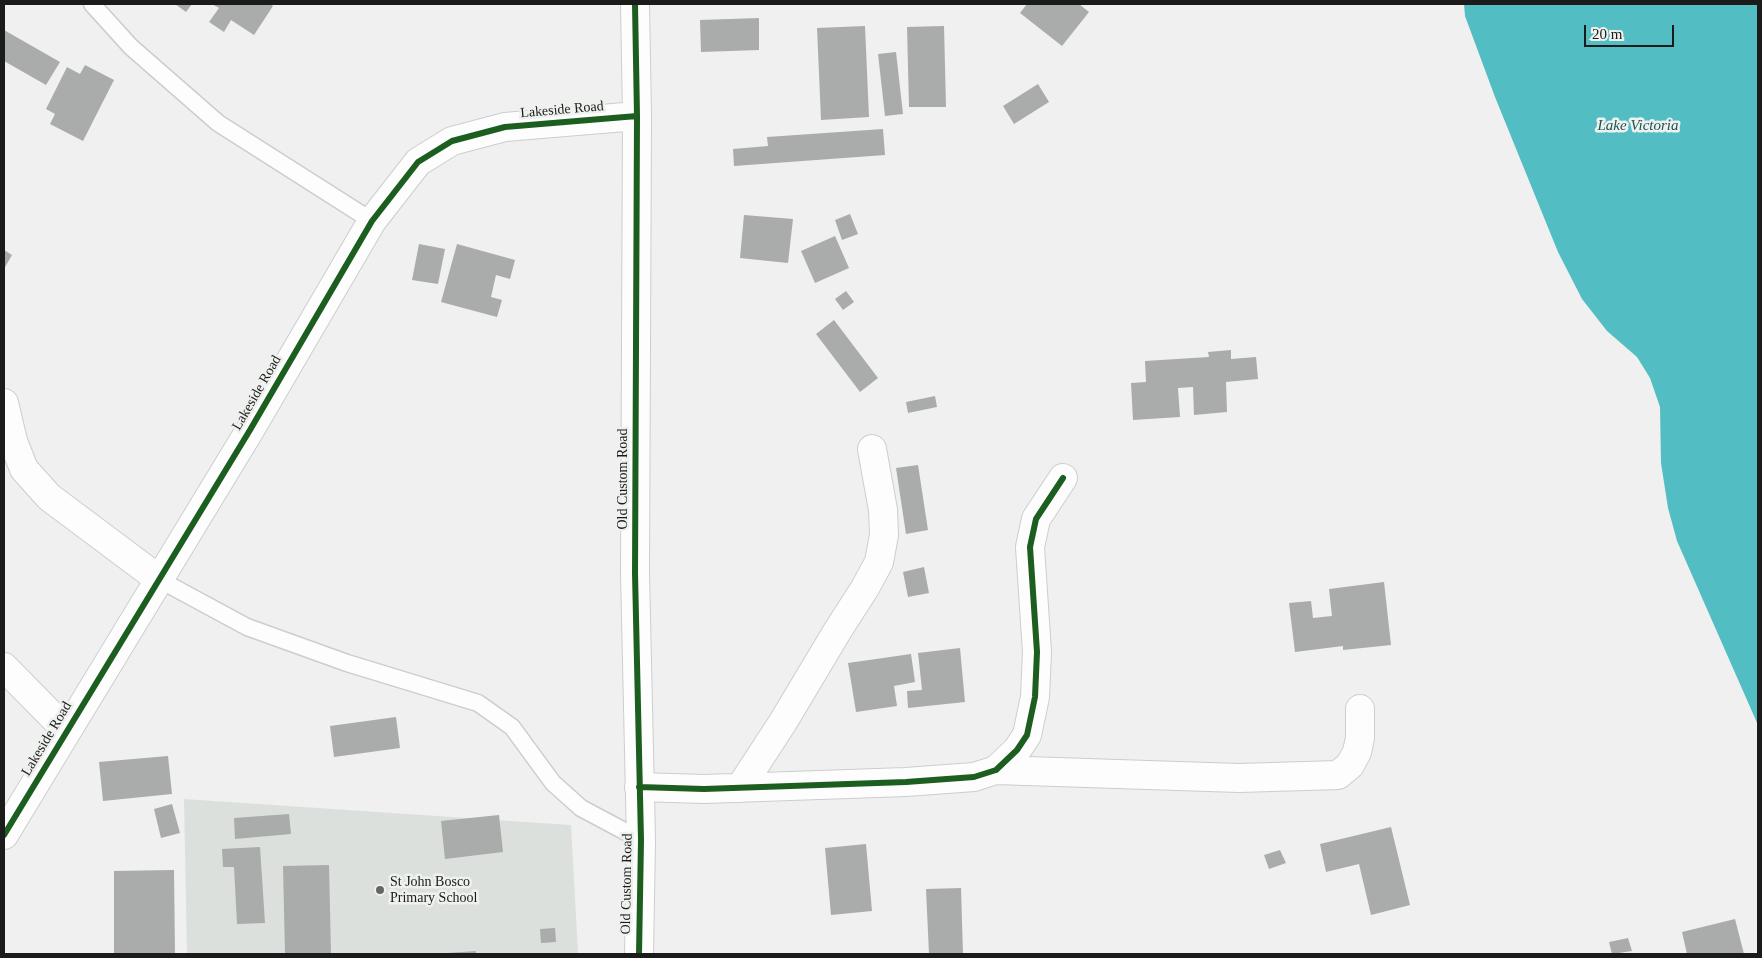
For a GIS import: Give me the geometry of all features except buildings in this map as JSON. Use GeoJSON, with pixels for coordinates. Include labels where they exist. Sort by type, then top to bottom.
{"type":"FeatureCollection","features":[{"type":"Feature","properties":{"kind":"street","name":"Old Custom Road"},"geometry":{"type":"LineString","coordinates":[[635,4],[637,116],[635,573],[641,840],[639,954]]}},
{"type":"Feature","properties":{"kind":"street","name":"Lakeside Road"},"geometry":{"type":"LineString","coordinates":[[4,835],[66,730],[160,580],[250,430],[372,220],[418,162],[452,140],[505,127],[637,116]]}},
{"type":"Feature","properties":{"kind":"street"},"geometry":{"type":"LineString","coordinates":[[4,403],[13,441],[24,469],[30,476],[49,497],[160,580]]}},
{"type":"Feature","properties":{"kind":"street"},"geometry":{"type":"LineString","coordinates":[[740,788],[783,722],[879,562],[884,535],[883,510],[872,449]]}},
{"type":"Feature","properties":{"kind":"street"},"geometry":{"type":"LineString","coordinates":[[996,770],[1017,750],[1027,735],[1035,697],[1037,652],[1030,547],[1036,519],[1063,478]]}},
{"type":"Feature","properties":{"kind":"street"},"geometry":{"type":"LineString","coordinates":[[4,667],[66,730]]}},
{"type":"Feature","properties":{"kind":"street"},"geometry":{"type":"LineString","coordinates":[[640,787],[704,789],[906,782],[974,776],[996,770],[1229,778],[1338,775],[1350,765],[1357,752],[1360,738],[1360,710]]}},
{"type":"Feature","properties":{"kind":"lane"},"geometry":{"type":"LineString","coordinates":[[92,4],[131,47],[218,123],[372,220]]}},
{"type":"Feature","properties":{"kind":"lane"},"geometry":{"type":"LineString","coordinates":[[160,580],[247,627],[347,663],[478,703],[512,727],[553,783],[581,808],[641,840]]}},
{"type":"Feature","properties":{"kind":"shaded area","name":"St John Bosco Primary School"},"geometry":{"type":"Polygon","coordinates":[[[184,799],[571,825],[578,954],[187,954],[184,799]]]}},
{"type":"Feature","properties":{"kind":"water","name":"Lake Victoria"},"geometry":{"type":"Polygon","coordinates":[[[1464,4],[1758,4],[1758,725],[1677,541],[1668,508],[1661,463],[1660,407],[1650,378],[1637,357],[1607,331],[1582,299],[1558,252],[1495,97],[1465,16],[1464,4]]]}},
{"type":"Feature","properties":{"kind":"cycle path"},"geometry":{"type":"LineString","coordinates":[[635,4],[637,116],[635,573],[641,840],[639,954]]}},
{"type":"Feature","properties":{"kind":"cycle path"},"geometry":{"type":"LineString","coordinates":[[4,835],[250,430],[372,221],[418,162],[452,141],[505,127],[637,116]]}},
{"type":"Feature","properties":{"kind":"cycle path"},"geometry":{"type":"LineString","coordinates":[[639,787],[704,789],[906,782],[974,777],[996,770],[1017,750],[1027,735],[1035,697],[1037,652],[1030,547],[1036,519],[1063,478]]}},
{"type":"Feature","properties":{"kind":"place","name":"St John Bosco Primary School"},"geometry":{"type":"Point","coordinates":[380,890]}}]}
